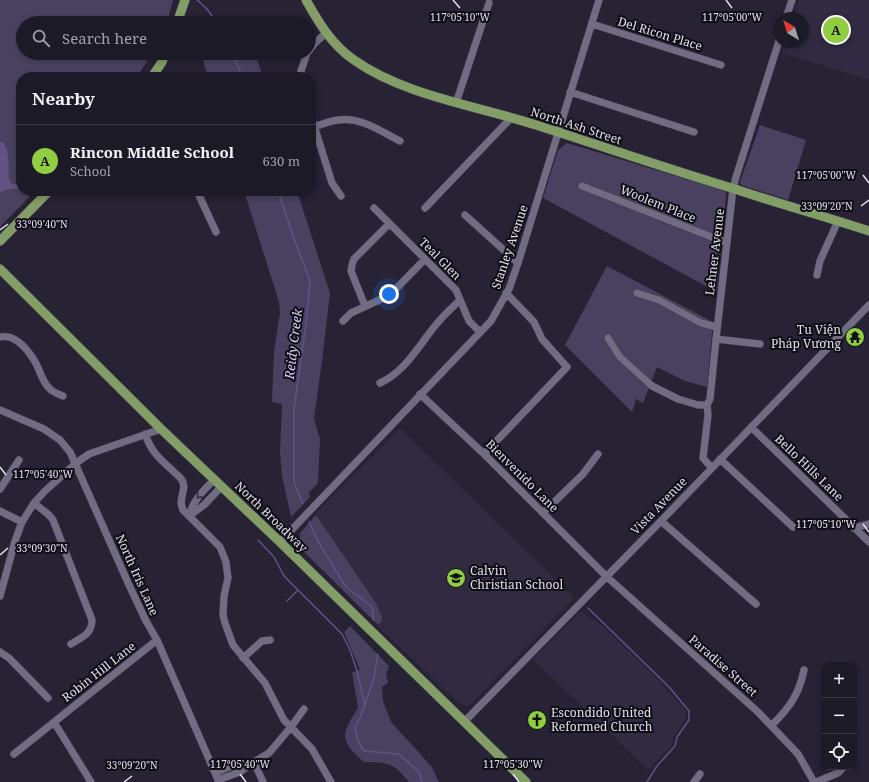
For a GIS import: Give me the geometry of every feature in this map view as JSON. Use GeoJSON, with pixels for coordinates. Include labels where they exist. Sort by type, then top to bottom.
{"type":"FeatureCollection","features":[{"type":"Feature","properties":{"kind":"main road"},"geometry":{"type":"LineString","coordinates":[[179,16],[185,0]]}},
{"type":"Feature","properties":{"kind":"main road","name":"North Ash Street"},"geometry":{"type":"LineString","coordinates":[[306,0],[316,16]]}},
{"type":"Feature","properties":{"kind":"main road","name":"North Ash Street"},"geometry":{"type":"LineString","coordinates":[[316,16],[326,33],[346,53],[372,71],[397,83],[456,103],[558,132],[869,231]]}},
{"type":"Feature","properties":{"kind":"main road"},"geometry":{"type":"LineString","coordinates":[[155,72],[163,60]]}},
{"type":"Feature","properties":{"kind":"main road"},"geometry":{"type":"LineString","coordinates":[[0,241],[44,196]]}},
{"type":"Feature","properties":{"kind":"main road","name":"North Broadway"},"geometry":{"type":"LineString","coordinates":[[0,269],[161,429],[280,542],[526,782]]}},
{"type":"Feature","properties":{"kind":"street","name":"Stanley Avenue"},"geometry":{"type":"LineString","coordinates":[[280,542],[491,321],[509,289],[518,263],[599,0]]}},
{"type":"Feature","properties":{"kind":"street"},"geometry":{"type":"LineString","coordinates":[[788,12],[792,0]]}},
{"type":"Feature","properties":{"kind":"street"},"geometry":{"type":"LineString","coordinates":[[456,103],[489,3]]}},
{"type":"Feature","properties":{"kind":"street","name":"Del Ricon Place"},"geometry":{"type":"LineString","coordinates":[[592,24],[721,65]]}},
{"type":"Feature","properties":{"kind":"street"},"geometry":{"type":"LineString","coordinates":[[316,42],[326,33]]}},
{"type":"Feature","properties":{"kind":"street","name":"Lehner Avenue"},"geometry":{"type":"LineString","coordinates":[[712,468],[703,458],[708,414],[707,405],[710,399],[717,327],[734,189],[741,159],[777,48]]}},
{"type":"Feature","properties":{"kind":"street"},"geometry":{"type":"LineString","coordinates":[[301,72],[305,60]]}},
{"type":"Feature","properties":{"kind":"street"},"geometry":{"type":"LineString","coordinates":[[570,92],[694,132]]}},
{"type":"Feature","properties":{"kind":"street"},"geometry":{"type":"LineString","coordinates":[[425,208],[511,118]]}},
{"type":"Feature","properties":{"kind":"street"},"geometry":{"type":"LineString","coordinates":[[316,126],[337,120],[360,121],[400,141]]}},
{"type":"Feature","properties":{"kind":"street"},"geometry":{"type":"LineString","coordinates":[[316,133],[332,183],[341,196]]}},
{"type":"Feature","properties":{"kind":"street","name":"Woolem Place"},"geometry":{"type":"LineString","coordinates":[[582,186],[727,244]]}},
{"type":"Feature","properties":{"kind":"street"},"geometry":{"type":"LineString","coordinates":[[199,196],[216,232]]}},
{"type":"Feature","properties":{"kind":"street","name":"Teal Glen"},"geometry":{"type":"LineString","coordinates":[[374,208],[456,290],[469,321],[480,332]]}},
{"type":"Feature","properties":{"kind":"street"},"geometry":{"type":"LineString","coordinates":[[465,215],[518,263]]}},
{"type":"Feature","properties":{"kind":"street"},"geometry":{"type":"LineString","coordinates":[[817,275],[820,261],[838,221]]}},
{"type":"Feature","properties":{"kind":"street"},"geometry":{"type":"LineString","coordinates":[[365,306],[351,271],[352,265],[354,259],[389,224]]}},
{"type":"Feature","properties":{"kind":"street"},"geometry":{"type":"LineString","coordinates":[[343,320],[351,313],[390,295],[425,259]]}},
{"type":"Feature","properties":{"kind":"street"},"geometry":{"type":"LineString","coordinates":[[484,454],[567,367],[542,339],[534,322],[506,293]]}},
{"type":"Feature","properties":{"kind":"street"},"geometry":{"type":"LineString","coordinates":[[637,293],[659,300],[702,323],[717,327]]}},
{"type":"Feature","properties":{"kind":"street"},"geometry":{"type":"LineString","coordinates":[[380,383],[390,379],[399,371],[440,319],[460,300]]}},
{"type":"Feature","properties":{"kind":"street","name":"Vista Avenue"},"geometry":{"type":"LineString","coordinates":[[464,722],[606,576],[662,521],[869,305]]}},
{"type":"Feature","properties":{"kind":"street"},"geometry":{"type":"LineString","coordinates":[[0,337],[5,336],[12,338],[22,345],[35,361],[44,382],[50,390],[63,396]]}},
{"type":"Feature","properties":{"kind":"street"},"geometry":{"type":"LineString","coordinates":[[608,338],[620,357],[652,386],[678,399],[698,405],[707,405]]}},
{"type":"Feature","properties":{"kind":"street"},"geometry":{"type":"LineString","coordinates":[[716,339],[760,344]]}},
{"type":"Feature","properties":{"kind":"street","name":"Bienvenido Lane"},"geometry":{"type":"LineString","coordinates":[[420,394],[484,454],[606,576]]}},
{"type":"Feature","properties":{"kind":"street","name":"North Iris Lane"},"geometry":{"type":"LineString","coordinates":[[0,410],[44,429],[59,439],[70,452],[132,593],[157,640],[219,781]]}},
{"type":"Feature","properties":{"kind":"street","name":"Bello Hills Lane"},"geometry":{"type":"LineString","coordinates":[[751,427],[869,542]]}},
{"type":"Feature","properties":{"kind":"street"},"geometry":{"type":"LineString","coordinates":[[0,596],[22,522],[34,503],[45,491],[76,463],[89,454],[161,429]]}},
{"type":"Feature","properties":{"kind":"street"},"geometry":{"type":"LineString","coordinates":[[146,434],[152,451],[182,480],[184,488],[181,504],[183,510],[220,547],[228,570],[223,604],[225,622],[233,645],[265,683],[279,712],[312,749],[331,782]]}},
{"type":"Feature","properties":{"kind":"street"},"geometry":{"type":"LineString","coordinates":[[543,513],[583,474],[598,454]]}},
{"type":"Feature","properties":{"kind":"street"},"geometry":{"type":"LineString","coordinates":[[720,459],[793,527]]}},
{"type":"Feature","properties":{"kind":"street"},"geometry":{"type":"LineString","coordinates":[[0,489],[19,460]]}},
{"type":"Feature","properties":{"kind":"street"},"geometry":{"type":"LineString","coordinates":[[189,516],[192,504],[214,480]]}},
{"type":"Feature","properties":{"kind":"street"},"geometry":{"type":"LineString","coordinates":[[189,516],[204,505],[221,487]]}},
{"type":"Feature","properties":{"kind":"street"},"geometry":{"type":"LineString","coordinates":[[34,503],[53,520],[92,620],[92,627],[87,633],[71,644]]}},
{"type":"Feature","properties":{"kind":"street"},"geometry":{"type":"LineString","coordinates":[[0,511],[22,522]]}},
{"type":"Feature","properties":{"kind":"street"},"geometry":{"type":"LineString","coordinates":[[662,521],[756,604]]}},
{"type":"Feature","properties":{"kind":"street"},"geometry":{"type":"LineString","coordinates":[[854,528],[869,524]]}},
{"type":"Feature","properties":{"kind":"street","name":"Paradise Street"},"geometry":{"type":"LineString","coordinates":[[606,576],[772,725],[798,754],[815,782],[838,773],[841,770]]}},
{"type":"Feature","properties":{"kind":"street","name":"Robin Hill Lane"},"geometry":{"type":"LineString","coordinates":[[14,754],[157,640]]}},
{"type":"Feature","properties":{"kind":"street"},"geometry":{"type":"LineString","coordinates":[[243,658],[262,641],[270,640]]}},
{"type":"Feature","properties":{"kind":"street"},"geometry":{"type":"LineString","coordinates":[[0,652],[9,658],[48,698]]}},
{"type":"Feature","properties":{"kind":"street"},"geometry":{"type":"LineString","coordinates":[[772,725],[793,701],[801,685],[804,670]]}},
{"type":"Feature","properties":{"kind":"street"},"geometry":{"type":"LineString","coordinates":[[219,781],[240,772],[269,753],[304,709]]}},
{"type":"Feature","properties":{"kind":"street"},"geometry":{"type":"LineString","coordinates":[[54,722],[91,782]]}},
{"type":"Feature","properties":{"kind":"street"},"geometry":{"type":"LineString","coordinates":[[215,773],[231,766],[254,762]]}},
{"type":"Feature","properties":{"kind":"street"},"geometry":{"type":"LineString","coordinates":[[254,762],[263,782]]}},
{"type":"Feature","properties":{"kind":"street"},"geometry":{"type":"LineString","coordinates":[[694,782],[700,774]]}},
{"type":"Feature","properties":{"kind":"shaded area"},"geometry":{"type":"Polygon","coordinates":[[[0,0],[173,0],[169,16],[16,16],[16,60],[148,60],[140,72],[16,72],[16,196],[30,196],[0,227],[0,0]]]}},
{"type":"Feature","properties":{"kind":"shaded area"},"geometry":{"type":"Polygon","coordinates":[[[799,0],[869,0],[869,80],[782,53],[783,48],[809,48],[809,12],[795,12],[799,0]]]}},
{"type":"Feature","properties":{"kind":"shaded area"},"geometry":{"type":"Polygon","coordinates":[[[203,60],[257,60],[261,72],[206,72],[203,60]]]}},
{"type":"Feature","properties":{"kind":"shaded area"},"geometry":{"type":"Polygon","coordinates":[[[760,125],[806,140],[788,200],[741,185],[740,182],[760,125]]]}},
{"type":"Feature","properties":{"kind":"shaded area"},"geometry":{"type":"Polygon","coordinates":[[[0,142],[4,143],[6,147],[9,180],[12,184],[16,184],[16,189],[5,190],[0,193],[0,142]]]}},
{"type":"Feature","properties":{"kind":"shaded area"},"geometry":{"type":"Polygon","coordinates":[[[567,143],[725,191],[726,195],[717,292],[543,198],[558,150],[567,143]]]}},
{"type":"Feature","properties":{"kind":"shaded area"},"geometry":{"type":"Polygon","coordinates":[[[246,196],[299,196],[330,293],[314,419],[320,439],[318,483],[309,492],[310,497],[291,517],[282,476],[280,452],[282,404],[272,402],[274,351],[280,313],[279,302],[246,196]]]}},
{"type":"Feature","properties":{"kind":"shaded area"},"geometry":{"type":"Polygon","coordinates":[[[607,266],[713,322],[707,387],[685,381],[657,367],[643,403],[636,399],[632,412],[565,345],[607,266]]]}},
{"type":"Feature","properties":{"kind":"shaded area","name":"Calvin Christian School"},"geometry":{"type":"Polygon","coordinates":[[[400,428],[574,598],[470,705],[465,706],[459,703],[377,626],[383,620],[376,603],[315,514],[400,428]]]}},
{"type":"Feature","properties":{"kind":"shaded area"},"geometry":{"type":"Polygon","coordinates":[[[316,515],[376,603],[383,620],[378,625],[299,547],[300,533],[316,515]]]}},
{"type":"Feature","properties":{"kind":"shaded area","name":"Calvin Christian School"},"geometry":{"type":"Polygon","coordinates":[[[581,611],[599,623],[658,680],[685,710],[686,719],[674,736],[672,745],[648,770],[533,659],[581,611]]]}},
{"type":"Feature","properties":{"kind":"shaded area"},"geometry":{"type":"Polygon","coordinates":[[[350,626],[389,666],[386,674],[388,683],[382,687],[383,701],[391,722],[432,767],[439,782],[409,782],[399,771],[390,765],[385,763],[364,762],[356,755],[347,743],[345,737],[348,724],[358,708],[352,672],[360,670],[344,632],[350,626]]]}},
{"type":"Feature","properties":{"kind":"waterway","name":"Reidy Creek"},"geometry":{"type":"LineString","coordinates":[[197,0],[212,16]]}},
{"type":"Feature","properties":{"kind":"waterway","name":"Reidy Creek"},"geometry":{"type":"LineString","coordinates":[[235,60],[240,72]]}},
{"type":"Feature","properties":{"kind":"waterway","name":"Reidy Creek"},"geometry":{"type":"LineString","coordinates":[[280,196],[310,280],[306,324],[294,409],[294,482],[303,504]]}},
{"type":"Feature","properties":{"kind":"waterway","name":"Reidy Creek"},"geometry":{"type":"LineString","coordinates":[[309,522],[319,543],[346,587],[371,606],[373,610],[373,620]]}},
{"type":"Feature","properties":{"kind":"waterway"},"geometry":{"type":"LineString","coordinates":[[258,540],[274,557],[284,576],[342,634],[350,650],[357,671],[365,706]]}},
{"type":"Feature","properties":{"kind":"waterway"},"geometry":{"type":"LineString","coordinates":[[287,601],[298,590]]}},
{"type":"Feature","properties":{"kind":"waterway"},"geometry":{"type":"LineString","coordinates":[[588,608],[669,687],[689,711],[689,720],[677,737],[675,746],[657,766],[647,782]]}},
{"type":"Feature","properties":{"kind":"waterway","name":"Reidy Creek"},"geometry":{"type":"LineString","coordinates":[[378,654],[374,678],[360,718],[355,727],[357,739],[364,751],[399,754],[419,772],[422,782]]}},
{"type":"Feature","properties":{"kind":"place","name":"Rincon Middle School"},"geometry":{"type":"Point","coordinates":[836,30]}},
{"type":"Feature","properties":{"kind":"place","name":"Tu Viện Pháp Vương"},"geometry":{"type":"Point","coordinates":[855,337]}},
{"type":"Feature","properties":{"kind":"place","name":"Calvin Christian School"},"geometry":{"type":"Point","coordinates":[456,578]}},
{"type":"Feature","properties":{"kind":"place","name":"Escondido United Reformed Church"},"geometry":{"type":"Point","coordinates":[537,720]}}]}
